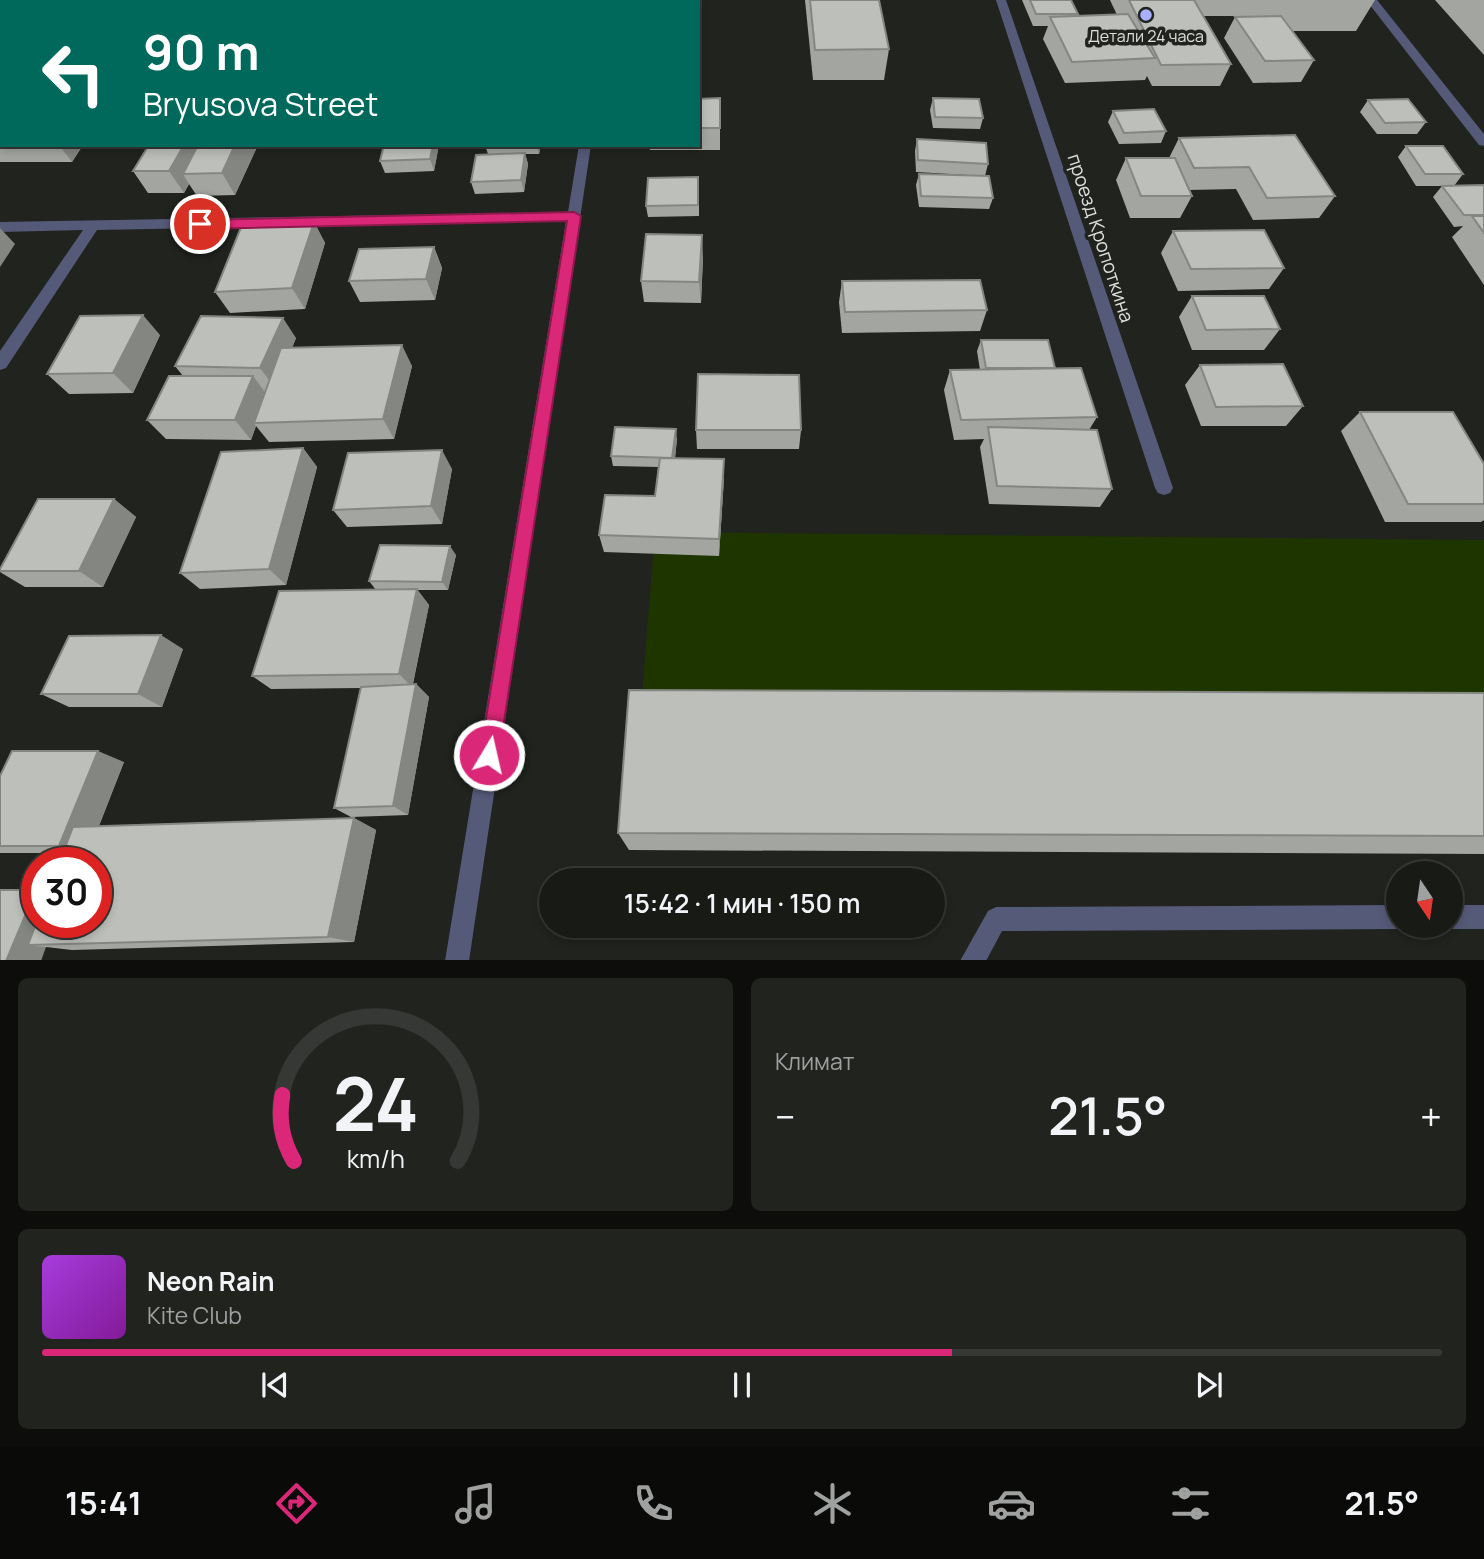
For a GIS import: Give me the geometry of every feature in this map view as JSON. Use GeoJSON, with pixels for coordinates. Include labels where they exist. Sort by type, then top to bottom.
{"type":"FeatureCollection","features":[{"type":"Feature","properties":{"kind":"street","name":"проезд Кропоткина"},"geometry":{"type":"LineString","coordinates":[[1001,0],[1164,488]]}},
{"type":"Feature","properties":{"kind":"street"},"geometry":{"type":"LineString","coordinates":[[1371,0],[1484,142]]}},
{"type":"Feature","properties":{"kind":"street"},"geometry":{"type":"LineString","coordinates":[[457,960],[585,147]]}},
{"type":"Feature","properties":{"kind":"street"},"geometry":{"type":"LineString","coordinates":[[0,227],[574,216]]}},
{"type":"Feature","properties":{"kind":"street"},"geometry":{"type":"LineString","coordinates":[[0,364],[92,227]]}},
{"type":"Feature","properties":{"kind":"street"},"geometry":{"type":"LineString","coordinates":[[973,960],[996,919],[1386,917]]}},
{"type":"Feature","properties":{"kind":"street"},"geometry":{"type":"LineString","coordinates":[[1463,917],[1484,917]]}},
{"type":"Feature","properties":{"kind":"green space"},"geometry":{"type":"Polygon","coordinates":[[[655,532],[1484,540],[1484,703],[642,694],[655,532]]]}},
{"type":"Feature","properties":{"kind":"building"},"geometry":{"type":"Polygon","coordinates":[[[810,0],[879,0],[889,49],[815,50],[810,0]]]}},
{"type":"Feature","properties":{"kind":"building"},"geometry":{"type":"Polygon","coordinates":[[[1030,0],[1071,0],[1078,14],[1036,14],[1030,0]]]}},
{"type":"Feature","properties":{"kind":"building"},"geometry":{"type":"Polygon","coordinates":[[[1129,0],[1194,0],[1231,64],[1161,65],[1129,0]]]}},
{"type":"Feature","properties":{"kind":"building"},"geometry":{"type":"Polygon","coordinates":[[[1128,14],[1155,58],[1072,62],[1050,17],[1128,14]]]}},
{"type":"Feature","properties":{"kind":"building"},"geometry":{"type":"Polygon","coordinates":[[[1281,16],[1314,60],[1265,61],[1235,17],[1281,16]]]}},
{"type":"Feature","properties":{"kind":"building"},"geometry":{"type":"Polygon","coordinates":[[[720,98],[720,128],[700,128],[700,99],[720,98]]]}},
{"type":"Feature","properties":{"kind":"building"},"geometry":{"type":"Polygon","coordinates":[[[933,98],[979,99],[983,118],[935,117],[933,98]]]}},
{"type":"Feature","properties":{"kind":"building"},"geometry":{"type":"Polygon","coordinates":[[[1408,99],[1426,122],[1385,123],[1368,100],[1408,99]]]}},
{"type":"Feature","properties":{"kind":"building"},"geometry":{"type":"Polygon","coordinates":[[[1154,109],[1166,131],[1124,133],[1113,111],[1154,109]]]}},
{"type":"Feature","properties":{"kind":"building"},"geometry":{"type":"Polygon","coordinates":[[[1295,135],[1335,196],[1267,198],[1249,167],[1194,168],[1179,138],[1295,135]]]}},
{"type":"Feature","properties":{"kind":"building"},"geometry":{"type":"Polygon","coordinates":[[[917,139],[986,143],[988,164],[918,160],[917,139]]]}},
{"type":"Feature","properties":{"kind":"building"},"geometry":{"type":"Polygon","coordinates":[[[1406,146],[1443,146],[1463,174],[1425,174],[1406,146]]]}},
{"type":"Feature","properties":{"kind":"building"},"geometry":{"type":"Polygon","coordinates":[[[148,147],[183,147],[169,171],[133,171],[148,147]]]}},
{"type":"Feature","properties":{"kind":"building"},"geometry":{"type":"Polygon","coordinates":[[[197,147],[234,147],[222,173],[183,174],[197,147]]]}},
{"type":"Feature","properties":{"kind":"building"},"geometry":{"type":"Polygon","coordinates":[[[384,147],[433,147],[430,159],[380,161],[384,147]]]}},
{"type":"Feature","properties":{"kind":"building"},"geometry":{"type":"Polygon","coordinates":[[[525,153],[521,180],[471,182],[476,155],[525,153]]]}},
{"type":"Feature","properties":{"kind":"building"},"geometry":{"type":"Polygon","coordinates":[[[1126,158],[1175,158],[1192,196],[1141,196],[1126,158]]]}},
{"type":"Feature","properties":{"kind":"building"},"geometry":{"type":"Polygon","coordinates":[[[919,174],[989,176],[993,198],[921,196],[919,174]]]}},
{"type":"Feature","properties":{"kind":"building"},"geometry":{"type":"Polygon","coordinates":[[[698,177],[698,205],[646,206],[648,178],[698,177]]]}},
{"type":"Feature","properties":{"kind":"building"},"geometry":{"type":"Polygon","coordinates":[[[1484,185],[1484,215],[1464,215],[1442,186],[1484,185]]]}},
{"type":"Feature","properties":{"kind":"building"},"geometry":{"type":"Polygon","coordinates":[[[1472,216],[1484,216],[1484,233],[1472,216]]]}},
{"type":"Feature","properties":{"kind":"building"},"geometry":{"type":"Polygon","coordinates":[[[314,222],[292,288],[215,292],[242,225],[314,222]]]}},
{"type":"Feature","properties":{"kind":"building"},"geometry":{"type":"Polygon","coordinates":[[[1264,230],[1284,268],[1191,269],[1173,231],[1264,230]]]}},
{"type":"Feature","properties":{"kind":"building"},"geometry":{"type":"Polygon","coordinates":[[[646,234],[702,235],[699,282],[641,281],[646,234]]]}},
{"type":"Feature","properties":{"kind":"building"},"geometry":{"type":"Polygon","coordinates":[[[434,247],[426,279],[349,281],[359,249],[434,247]]]}},
{"type":"Feature","properties":{"kind":"building"},"geometry":{"type":"Polygon","coordinates":[[[980,280],[987,310],[845,312],[842,281],[980,280]]]}},
{"type":"Feature","properties":{"kind":"building"},"geometry":{"type":"Polygon","coordinates":[[[1192,296],[1264,296],[1280,329],[1206,330],[1192,296]]]}},
{"type":"Feature","properties":{"kind":"building"},"geometry":{"type":"Polygon","coordinates":[[[143,315],[113,373],[47,374],[80,316],[143,315]]]}},
{"type":"Feature","properties":{"kind":"building"},"geometry":{"type":"Polygon","coordinates":[[[201,316],[283,318],[260,368],[175,366],[201,316]]]}},
{"type":"Feature","properties":{"kind":"building"},"geometry":{"type":"Polygon","coordinates":[[[981,340],[1048,340],[1055,368],[986,368],[981,340]]]}},
{"type":"Feature","properties":{"kind":"building"},"geometry":{"type":"Polygon","coordinates":[[[402,345],[383,419],[254,423],[281,348],[402,345]]]}},
{"type":"Feature","properties":{"kind":"building"},"geometry":{"type":"Polygon","coordinates":[[[1283,364],[1303,406],[1216,407],[1200,365],[1283,364]]]}},
{"type":"Feature","properties":{"kind":"building"},"geometry":{"type":"Polygon","coordinates":[[[1081,368],[1097,417],[961,420],[950,370],[1081,368]]]}},
{"type":"Feature","properties":{"kind":"building"},"geometry":{"type":"Polygon","coordinates":[[[698,374],[799,375],[801,430],[696,430],[698,374]]]}},
{"type":"Feature","properties":{"kind":"building"},"geometry":{"type":"Polygon","coordinates":[[[169,376],[253,376],[235,420],[147,420],[169,376]]]}},
{"type":"Feature","properties":{"kind":"building"},"geometry":{"type":"Polygon","coordinates":[[[1360,412],[1453,412],[1484,464],[1484,504],[1408,504],[1360,412]]]}},
{"type":"Feature","properties":{"kind":"building"},"geometry":{"type":"Polygon","coordinates":[[[615,427],[676,429],[672,458],[611,456],[615,427]]]}},
{"type":"Feature","properties":{"kind":"building"},"geometry":{"type":"Polygon","coordinates":[[[988,427],[1097,430],[1112,489],[997,486],[988,427]]]}},
{"type":"Feature","properties":{"kind":"building"},"geometry":{"type":"Polygon","coordinates":[[[303,448],[269,569],[180,573],[221,452],[303,448]]]}},
{"type":"Feature","properties":{"kind":"building"},"geometry":{"type":"Polygon","coordinates":[[[442,450],[431,506],[333,510],[348,453],[442,450]]]}},
{"type":"Feature","properties":{"kind":"building"},"geometry":{"type":"Polygon","coordinates":[[[660,458],[724,459],[719,539],[599,535],[605,495],[655,496],[660,458]]]}},
{"type":"Feature","properties":{"kind":"building"},"geometry":{"type":"Polygon","coordinates":[[[38,499],[114,499],[79,571],[0,571],[38,499]]]}},
{"type":"Feature","properties":{"kind":"building"},"geometry":{"type":"Polygon","coordinates":[[[380,545],[450,546],[442,582],[369,581],[380,545]]]}},
{"type":"Feature","properties":{"kind":"building"},"geometry":{"type":"Polygon","coordinates":[[[417,589],[399,674],[252,676],[279,591],[417,589]]]}},
{"type":"Feature","properties":{"kind":"building"},"geometry":{"type":"Polygon","coordinates":[[[161,635],[138,694],[41,694],[69,636],[161,635]]]}},
{"type":"Feature","properties":{"kind":"building"},"geometry":{"type":"Polygon","coordinates":[[[416,684],[393,806],[334,808],[361,687],[416,684]]]}},
{"type":"Feature","properties":{"kind":"building"},"geometry":{"type":"Polygon","coordinates":[[[629,690],[1484,693],[1484,836],[618,833],[629,690]]]}},
{"type":"Feature","properties":{"kind":"building"},"geometry":{"type":"Polygon","coordinates":[[[12,751],[98,751],[59,846],[0,846],[0,776],[12,751]]]}},
{"type":"Feature","properties":{"kind":"building"},"geometry":{"type":"Polygon","coordinates":[[[354,818],[328,937],[28,945],[31,938],[112,938],[112,847],[65,847],[73,827],[354,818]]]}},
{"type":"Feature","properties":{"kind":"building"},"geometry":{"type":"Polygon","coordinates":[[[0,890],[21,890],[21,926],[6,960],[0,960],[0,890]]]}},
{"type":"Feature","properties":{"kind":"place","name":"Детали 24 часа"},"geometry":{"type":"Point","coordinates":[1146,15]}},
{"type":"Feature","properties":{"kind":"route"},"geometry":{"type":"LineString","coordinates":[[200,224],[574,216],[489,755]]}}]}
